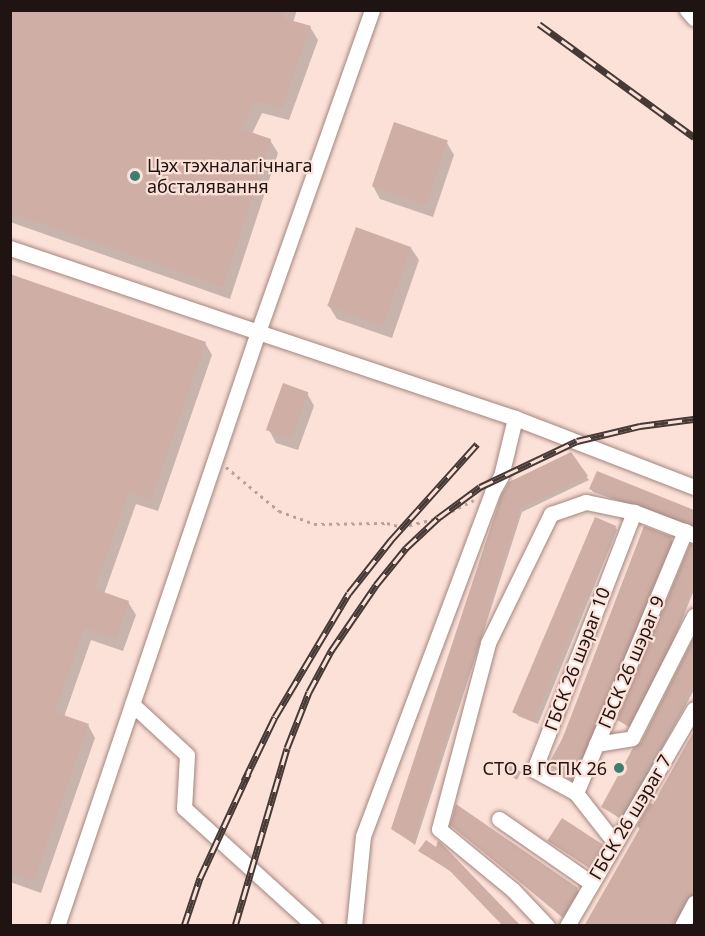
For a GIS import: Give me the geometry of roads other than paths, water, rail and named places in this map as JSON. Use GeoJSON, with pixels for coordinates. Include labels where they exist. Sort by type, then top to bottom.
{"type":"FeatureCollection","features":[{"type":"Feature","properties":{"kind":"lane"},"geometry":{"type":"LineString","coordinates":[[57,926],[258,332],[372,10]]}},
{"type":"Feature","properties":{"kind":"lane"},"geometry":{"type":"LineString","coordinates":[[687,10],[694,18]]}},
{"type":"Feature","properties":{"kind":"lane"},"geometry":{"type":"LineString","coordinates":[[10,248],[515,418],[694,487]]}},
{"type":"Feature","properties":{"kind":"lane"},"geometry":{"type":"LineString","coordinates":[[354,926],[363,836],[492,492],[501,476],[515,418]]}},
{"type":"Feature","properties":{"kind":"lane"},"geometry":{"type":"LineString","coordinates":[[547,926],[513,890],[439,829],[488,643],[551,514],[586,502],[634,512],[690,533]]}},
{"type":"Feature","properties":{"kind":"lane","name":"ГБСК 26 шэраг 10"},"geometry":{"type":"LineString","coordinates":[[615,843],[576,793],[534,770],[634,512]]}},
{"type":"Feature","properties":{"kind":"lane","name":"ГБСК 26 шэраг 9"},"geometry":{"type":"LineString","coordinates":[[576,793],[690,533]]}},
{"type":"Feature","properties":{"kind":"lane"},"geometry":{"type":"LineString","coordinates":[[597,744],[632,738],[694,616]]}},
{"type":"Feature","properties":{"kind":"lane"},"geometry":{"type":"LineString","coordinates":[[132,704],[187,755],[184,808],[314,926]]}},
{"type":"Feature","properties":{"kind":"lane","name":"ГБСК 26 шэраг 7"},"geometry":{"type":"LineString","coordinates":[[567,926],[694,709]]}},
{"type":"Feature","properties":{"kind":"lane"},"geometry":{"type":"LineString","coordinates":[[499,819],[591,883]]}},
{"type":"Feature","properties":{"kind":"lane"},"geometry":{"type":"LineString","coordinates":[[682,926],[694,903]]}},
{"type":"Feature","properties":{"kind":"railway"},"geometry":{"type":"LineString","coordinates":[[539,24],[694,137]]}},
{"type":"Feature","properties":{"kind":"railway"},"geometry":{"type":"LineString","coordinates":[[235,926],[287,748],[309,692],[331,651],[376,585],[406,548],[438,518],[480,487],[577,441],[640,426],[694,419]]}},
{"type":"Feature","properties":{"kind":"railway"},"geometry":{"type":"LineString","coordinates":[[244,781],[275,717],[349,593],[391,540],[477,444]]}},
{"type":"Feature","properties":{"kind":"railway"},"geometry":{"type":"LineString","coordinates":[[184,926],[200,878],[248,774]]}},
{"type":"Feature","properties":{"kind":"place","name":"Цэх тэхналагічнага абсталявання"},"geometry":{"type":"Point","coordinates":[135,176]}},
{"type":"Feature","properties":{"kind":"place","name":"СТО в ГСПК 26"},"geometry":{"type":"Point","coordinates":[619,768]}}]}
